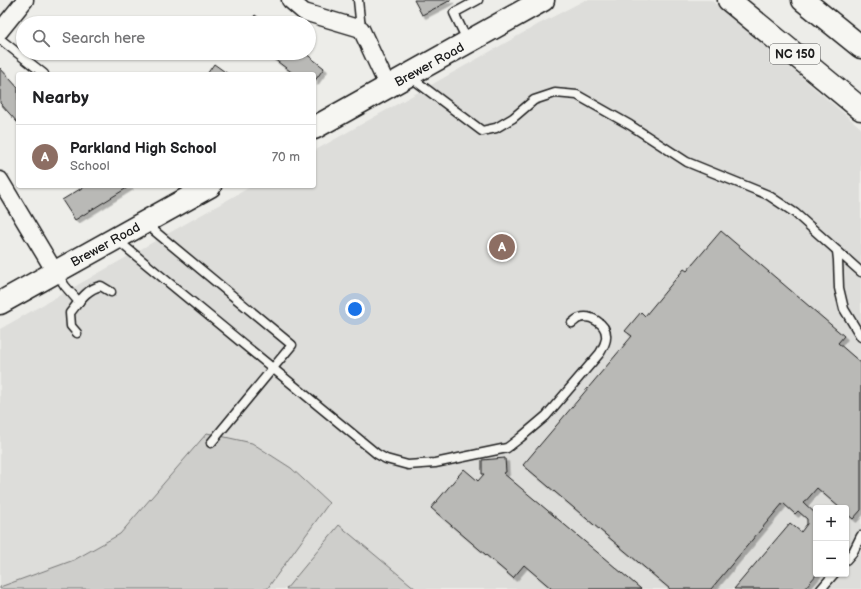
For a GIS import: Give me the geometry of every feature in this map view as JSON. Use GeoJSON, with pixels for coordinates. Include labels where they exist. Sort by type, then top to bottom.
{"type":"FeatureCollection","features":[{"type":"Feature","properties":{"kind":"street"},"geometry":{"type":"LineString","coordinates":[[0,31],[25,0]]}},
{"type":"Feature","properties":{"kind":"street"},"geometry":{"type":"LineString","coordinates":[[290,0],[304,12],[360,29],[388,87]]}},
{"type":"Feature","properties":{"kind":"street","name":"Brewer Road"},"geometry":{"type":"LineString","coordinates":[[316,127],[543,0]]}},
{"type":"Feature","properties":{"kind":"street","name":"NC 150"},"geometry":{"type":"LineString","coordinates":[[729,0],[861,109]]}},
{"type":"Feature","properties":{"kind":"street"},"geometry":{"type":"LineString","coordinates":[[803,0],[861,47]]}},
{"type":"Feature","properties":{"kind":"street"},"geometry":{"type":"LineString","coordinates":[[0,180],[55,272]]}},
{"type":"Feature","properties":{"kind":"street","name":"Brewer Road"},"geometry":{"type":"LineString","coordinates":[[0,303],[206,188]]}},
{"type":"Feature","properties":{"kind":"lane"},"geometry":{"type":"LineString","coordinates":[[358,0],[360,29]]}},
{"type":"Feature","properties":{"kind":"lane"},"geometry":{"type":"LineString","coordinates":[[469,42],[454,13],[478,0]]}},
{"type":"Feature","properties":{"kind":"lane"},"geometry":{"type":"LineString","coordinates":[[0,39],[16,52]]}},
{"type":"Feature","properties":{"kind":"lane"},"geometry":{"type":"LineString","coordinates":[[26,60],[41,72]]}},
{"type":"Feature","properties":{"kind":"lane"},"geometry":{"type":"LineString","coordinates":[[409,75],[482,131],[496,128],[512,118],[534,100],[555,93],[577,95],[630,125],[688,162],[768,194],[795,213],[861,272]]}},
{"type":"Feature","properties":{"kind":"lane"},"geometry":{"type":"LineString","coordinates":[[144,222],[292,345],[211,443]]}},
{"type":"Feature","properties":{"kind":"lane"},"geometry":{"type":"LineString","coordinates":[[115,238],[377,454],[386,459],[408,466],[435,463],[507,448],[546,416],[600,353],[605,342],[606,334],[603,326],[594,320],[586,317],[579,318],[572,324]]}},
{"type":"Feature","properties":{"kind":"lane"},"geometry":{"type":"LineString","coordinates":[[837,251],[839,288],[844,309],[861,337]]}},
{"type":"Feature","properties":{"kind":"lane"},"geometry":{"type":"LineString","coordinates":[[55,272],[79,302]]}},
{"type":"Feature","properties":{"kind":"lane"},"geometry":{"type":"LineString","coordinates":[[77,333],[71,326],[70,313],[79,302],[89,290],[95,287],[101,286],[111,292]]}},
{"type":"Feature","properties":{"kind":"lane"},"geometry":{"type":"LineString","coordinates":[[849,557],[861,536]]}},
{"type":"Feature","properties":{"kind":"lane"},"geometry":{"type":"LineString","coordinates":[[821,589],[831,577]]}},
{"type":"Feature","properties":{"kind":"shaded area"},"geometry":{"type":"Polygon","coordinates":[[[585,0],[711,0],[861,128],[861,589],[267,589],[329,503],[291,468],[252,443],[207,433],[120,534],[74,560],[0,587],[0,329],[248,188],[316,188],[316,150],[539,24],[585,0]]]}},
{"type":"Feature","properties":{"kind":"shaded area"},"geometry":{"type":"Polygon","coordinates":[[[207,433],[252,443],[291,468],[329,503],[267,589],[0,589],[0,587],[74,560],[120,534],[207,433]]]}},
{"type":"Feature","properties":{"kind":"shaded area"},"geometry":{"type":"Polygon","coordinates":[[[339,525],[416,589],[286,589],[339,525]]]}},
{"type":"Feature","properties":{"kind":"building"},"geometry":{"type":"Polygon","coordinates":[[[414,0],[451,0],[422,15],[414,0]]]}},
{"type":"Feature","properties":{"kind":"building"},"geometry":{"type":"Polygon","coordinates":[[[275,60],[314,60],[324,68],[316,79],[316,72],[291,72],[275,60]]]}},
{"type":"Feature","properties":{"kind":"building"},"geometry":{"type":"Polygon","coordinates":[[[214,64],[225,72],[208,72],[214,64]]]}},
{"type":"Feature","properties":{"kind":"building"},"geometry":{"type":"Polygon","coordinates":[[[0,68],[16,86],[16,121],[0,103],[0,68]]]}},
{"type":"Feature","properties":{"kind":"building"},"geometry":{"type":"Polygon","coordinates":[[[82,188],[127,188],[75,220],[62,200],[82,188]]]}},
{"type":"Feature","properties":{"kind":"building"},"geometry":{"type":"Polygon","coordinates":[[[721,231],[844,336],[838,343],[861,363],[861,510],[853,519],[849,516],[849,505],[837,505],[817,488],[804,503],[813,511],[813,577],[814,577],[804,589],[734,589],[790,523],[801,532],[807,524],[807,519],[798,511],[795,514],[783,503],[711,589],[670,589],[523,465],[632,336],[625,331],[641,312],[645,316],[684,269],[687,271],[721,231]]]}},
{"type":"Feature","properties":{"kind":"building"},"geometry":{"type":"Polygon","coordinates":[[[505,458],[506,472],[503,473],[641,589],[552,589],[524,565],[513,578],[431,508],[464,469],[478,481],[484,474],[482,474],[482,460],[505,458]]]}},
{"type":"Feature","properties":{"kind":"place","name":"Parkland High School"},"geometry":{"type":"Point","coordinates":[502,247]}}]}
